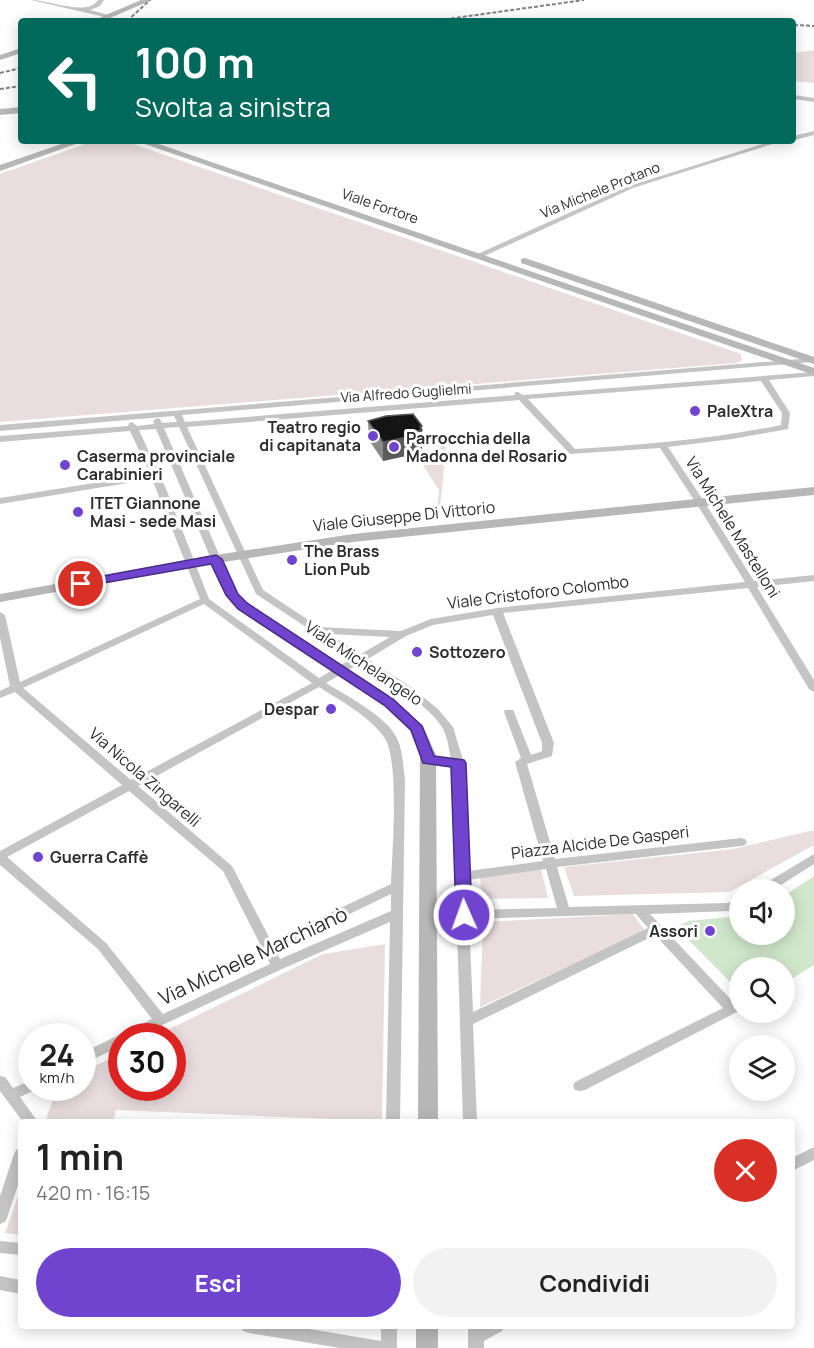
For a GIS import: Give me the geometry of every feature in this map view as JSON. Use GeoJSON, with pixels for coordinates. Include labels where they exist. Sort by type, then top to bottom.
{"type":"FeatureCollection","features":[{"type":"Feature","properties":{"kind":"main road"},"geometry":{"type":"LineString","coordinates":[[104,18],[148,0]]}},
{"type":"Feature","properties":{"kind":"main road"},"geometry":{"type":"LineString","coordinates":[[0,58],[18,51]]}},
{"type":"Feature","properties":{"kind":"main road"},"geometry":{"type":"LineString","coordinates":[[0,106],[18,104]]}},
{"type":"Feature","properties":{"kind":"main road"},"geometry":{"type":"LineString","coordinates":[[0,112],[18,110]]}},
{"type":"Feature","properties":{"kind":"main road"},"geometry":{"type":"LineString","coordinates":[[0,168],[70,144]]}},
{"type":"Feature","properties":{"kind":"main road","name":"Viale Fortore"},"geometry":{"type":"LineString","coordinates":[[150,144],[610,300],[814,373]]}},
{"type":"Feature","properties":{"kind":"main road","name":"Viale Fortore"},"geometry":{"type":"LineString","coordinates":[[179,144],[624,294],[813,361]]}},
{"type":"Feature","properties":{"kind":"main road"},"geometry":{"type":"LineString","coordinates":[[610,300],[624,294]]}},
{"type":"Feature","properties":{"kind":"main road","name":"Viale Giuseppe Di Vittorio"},"geometry":{"type":"LineString","coordinates":[[0,598],[216,559],[353,538],[814,491]]}},
{"type":"Feature","properties":{"kind":"main road","name":"Viale Michelangelo"},"geometry":{"type":"LineString","coordinates":[[216,559],[232,595],[242,606],[388,702],[417,729],[428,760],[428,1119]]}},
{"type":"Feature","properties":{"kind":"main road"},"geometry":{"type":"LineString","coordinates":[[427,1329],[427,1348]]}},
{"type":"Feature","properties":{"kind":"street"},"geometry":{"type":"LineString","coordinates":[[34,0],[112,15]]}},
{"type":"Feature","properties":{"kind":"street"},"geometry":{"type":"LineString","coordinates":[[85,11],[98,5],[101,0]]}},
{"type":"Feature","properties":{"kind":"street"},"geometry":{"type":"LineString","coordinates":[[796,97],[814,100]]}},
{"type":"Feature","properties":{"kind":"street"},"geometry":{"type":"LineString","coordinates":[[796,138],[814,133]]}},
{"type":"Feature","properties":{"kind":"street","name":"Via Michele Protano"},"geometry":{"type":"LineString","coordinates":[[477,256],[631,187],[765,144]]}},
{"type":"Feature","properties":{"kind":"street","name":"Via Alfredo Guglielmi"},"geometry":{"type":"LineString","coordinates":[[0,428],[813,361]]}},
{"type":"Feature","properties":{"kind":"street","name":"Via Alfredo Guglielmi"},"geometry":{"type":"LineString","coordinates":[[0,439],[814,373]]}},
{"type":"Feature","properties":{"kind":"street"},"geometry":{"type":"LineString","coordinates":[[663,447],[727,439],[785,427],[786,413],[763,377]]}},
{"type":"Feature","properties":{"kind":"street","name":"Via Michele Mastelloni"},"geometry":{"type":"LineString","coordinates":[[510,386],[573,452],[663,447],[702,502],[814,688]]}},
{"type":"Feature","properties":{"kind":"street","name":"Viale Michelangelo"},"geometry":{"type":"LineString","coordinates":[[177,414],[259,592],[434,711],[448,726],[458,763],[470,1119]]}},
{"type":"Feature","properties":{"kind":"street","name":"Viale Michelangelo"},"geometry":{"type":"LineString","coordinates":[[155,416],[216,559]]}},
{"type":"Feature","properties":{"kind":"street"},"geometry":{"type":"LineString","coordinates":[[130,419],[205,600],[319,683],[370,715],[391,738],[397,757],[399,780],[393,1119]]}},
{"type":"Feature","properties":{"kind":"street"},"geometry":{"type":"LineString","coordinates":[[53,424],[53,435]]}},
{"type":"Feature","properties":{"kind":"street"},"geometry":{"type":"LineString","coordinates":[[0,501],[154,476]]}},
{"type":"Feature","properties":{"kind":"street","name":"Viale Cristoforo Colombo"},"geometry":{"type":"LineString","coordinates":[[0,857],[319,683],[402,634],[431,622],[497,611],[814,578]]}},
{"type":"Feature","properties":{"kind":"street"},"geometry":{"type":"LineString","coordinates":[[0,696],[205,600]]}},
{"type":"Feature","properties":{"kind":"street"},"geometry":{"type":"LineString","coordinates":[[497,611],[548,743],[548,753],[521,762],[564,912]]}},
{"type":"Feature","properties":{"kind":"street"},"geometry":{"type":"LineString","coordinates":[[0,615],[16,688]]}},
{"type":"Feature","properties":{"kind":"street"},"geometry":{"type":"LineString","coordinates":[[318,630],[402,634]]}},
{"type":"Feature","properties":{"kind":"street","name":"Via Nicola Zingarelli"},"geometry":{"type":"LineString","coordinates":[[16,688],[228,869],[277,966]]}},
{"type":"Feature","properties":{"kind":"street"},"geometry":{"type":"LineString","coordinates":[[509,712],[527,760]]}},
{"type":"Feature","properties":{"kind":"street"},"geometry":{"type":"LineString","coordinates":[[428,760],[458,763]]}},
{"type":"Feature","properties":{"kind":"street","name":"Piazza Alcide De Gasperi"},"geometry":{"type":"LineString","coordinates":[[463,876],[741,842]]}},
{"type":"Feature","properties":{"kind":"street"},"geometry":{"type":"LineString","coordinates":[[0,857],[102,946],[160,1020]]}},
{"type":"Feature","properties":{"kind":"street"},"geometry":{"type":"LineString","coordinates":[[781,879],[814,858]]}},
{"type":"Feature","properties":{"kind":"street"},"geometry":{"type":"LineString","coordinates":[[267,948],[397,886]]}},
{"type":"Feature","properties":{"kind":"street"},"geometry":{"type":"LineString","coordinates":[[464,915],[729,907]]}},
{"type":"Feature","properties":{"kind":"street"},"geometry":{"type":"LineString","coordinates":[[580,1086],[732,1009],[640,911]]}},
{"type":"Feature","properties":{"kind":"street","name":"Via Michele Marchianò"},"geometry":{"type":"LineString","coordinates":[[154,1023],[396,914]]}},
{"type":"Feature","properties":{"kind":"street"},"geometry":{"type":"LineString","coordinates":[[467,1021],[657,929]]}},
{"type":"Feature","properties":{"kind":"street"},"geometry":{"type":"LineString","coordinates":[[0,1081],[29,1119]]}},
{"type":"Feature","properties":{"kind":"street"},"geometry":{"type":"LineString","coordinates":[[10,1095],[18,1091]]}},
{"type":"Feature","properties":{"kind":"street"},"geometry":{"type":"LineString","coordinates":[[795,1163],[813,1154]]}},
{"type":"Feature","properties":{"kind":"street"},"geometry":{"type":"LineString","coordinates":[[0,1218],[18,1163]]}},
{"type":"Feature","properties":{"kind":"street"},"geometry":{"type":"LineString","coordinates":[[0,1246],[18,1248]]}},
{"type":"Feature","properties":{"kind":"street"},"geometry":{"type":"LineString","coordinates":[[0,1283],[18,1286]]}},
{"type":"Feature","properties":{"kind":"street"},"geometry":{"type":"LineString","coordinates":[[267,1329],[383,1348]]}},
{"type":"Feature","properties":{"kind":"street"},"geometry":{"type":"LineString","coordinates":[[388,1348],[389,1329]]}},
{"type":"Feature","properties":{"kind":"street"},"geometry":{"type":"LineString","coordinates":[[476,1337],[491,1329]]}},
{"type":"Feature","properties":{"kind":"shaded area"},"geometry":{"type":"Polygon","coordinates":[[[814,50],[814,83],[796,81],[796,53],[814,50]]]}},
{"type":"Feature","properties":{"kind":"shaded area"},"geometry":{"type":"Polygon","coordinates":[[[85,144],[133,144],[741,354],[742,360],[737,363],[0,422],[0,174],[85,144]]]}},
{"type":"Feature","properties":{"kind":"shaded area"},"geometry":{"type":"Polygon","coordinates":[[[447,438],[439,518],[436,518],[439,490],[421,462],[440,459],[436,440],[447,438]]]}},
{"type":"Feature","properties":{"kind":"shaded area"},"geometry":{"type":"Polygon","coordinates":[[[814,830],[814,845],[753,879],[729,879],[729,892],[574,896],[564,867],[733,849],[814,830]]]}},
{"type":"Feature","properties":{"kind":"shaded area"},"geometry":{"type":"Polygon","coordinates":[[[541,869],[548,898],[482,899],[480,877],[541,869]]]}},
{"type":"Feature","properties":{"kind":"shaded area","name":"Assori"},"geometry":{"type":"Polygon","coordinates":[[[814,876],[814,965],[795,977],[795,957],[729,957],[729,981],[676,927],[689,921],[729,917],[729,945],[795,945],[795,888],[814,876]]]}},
{"type":"Feature","properties":{"kind":"shaded area"},"geometry":{"type":"Polygon","coordinates":[[[633,914],[645,931],[480,1007],[483,922],[633,914]]]}},
{"type":"Feature","properties":{"kind":"shaded area"},"geometry":{"type":"Polygon","coordinates":[[[385,944],[382,1119],[116,1110],[114,1119],[46,1119],[52,1101],[96,1101],[96,1066],[108,1060],[108,1101],[186,1101],[186,1023],[182,1023],[323,954],[385,944]]]}},
{"type":"Feature","properties":{"kind":"shaded area"},"geometry":{"type":"Polygon","coordinates":[[[18,1196],[18,1235],[5,1233],[18,1196]]]}},
{"type":"Feature","properties":{"kind":"building"},"geometry":{"type":"Polygon","coordinates":[[[413,414],[422,426],[420,427],[422,430],[417,431],[419,435],[383,442],[368,421],[386,416],[413,414]]]}},
{"type":"Feature","properties":{"kind":"railway"},"geometry":{"type":"LineString","coordinates":[[130,18],[150,0]]}},
{"type":"Feature","properties":{"kind":"railway"},"geometry":{"type":"LineString","coordinates":[[455,18],[584,0]]}},
{"type":"Feature","properties":{"kind":"railway"},"geometry":{"type":"LineString","coordinates":[[796,25],[814,26]]}},
{"type":"Feature","properties":{"kind":"railway"},"geometry":{"type":"LineString","coordinates":[[0,73],[18,69]]}},
{"type":"Feature","properties":{"kind":"railway"},"geometry":{"type":"LineString","coordinates":[[0,89],[18,86]]}},
{"type":"Feature","properties":{"kind":"place","name":"PaleXtra"},"geometry":{"type":"Point","coordinates":[695,411]}},
{"type":"Feature","properties":{"kind":"place","name":"Teatro regio di capitanata"},"geometry":{"type":"Point","coordinates":[373,436]}},
{"type":"Feature","properties":{"kind":"place","name":"Parrocchia della Madonna del Rosario"},"geometry":{"type":"Point","coordinates":[394,447]}},
{"type":"Feature","properties":{"kind":"place","name":"Caserma provinciale Carabinieri"},"geometry":{"type":"Point","coordinates":[65,465]}},
{"type":"Feature","properties":{"kind":"place","name":"ITET Giannone Masi - sede Masi"},"geometry":{"type":"Point","coordinates":[78,512]}},
{"type":"Feature","properties":{"kind":"place","name":"The Brass Lion Pub"},"geometry":{"type":"Point","coordinates":[292,560]}},
{"type":"Feature","properties":{"kind":"place","name":"Sottozero"},"geometry":{"type":"Point","coordinates":[417,652]}},
{"type":"Feature","properties":{"kind":"place","name":"Despar"},"geometry":{"type":"Point","coordinates":[331,709]}},
{"type":"Feature","properties":{"kind":"place","name":"Guerra Caffè"},"geometry":{"type":"Point","coordinates":[38,857]}},
{"type":"Feature","properties":{"kind":"place","name":"Assori"},"geometry":{"type":"Point","coordinates":[710,931]}},
{"type":"Feature","properties":{"kind":"route"},"geometry":{"type":"LineString","coordinates":[[81,584],[216,559],[232,595],[242,606],[388,702],[417,729],[428,760],[458,763],[464,915]]}}]}
